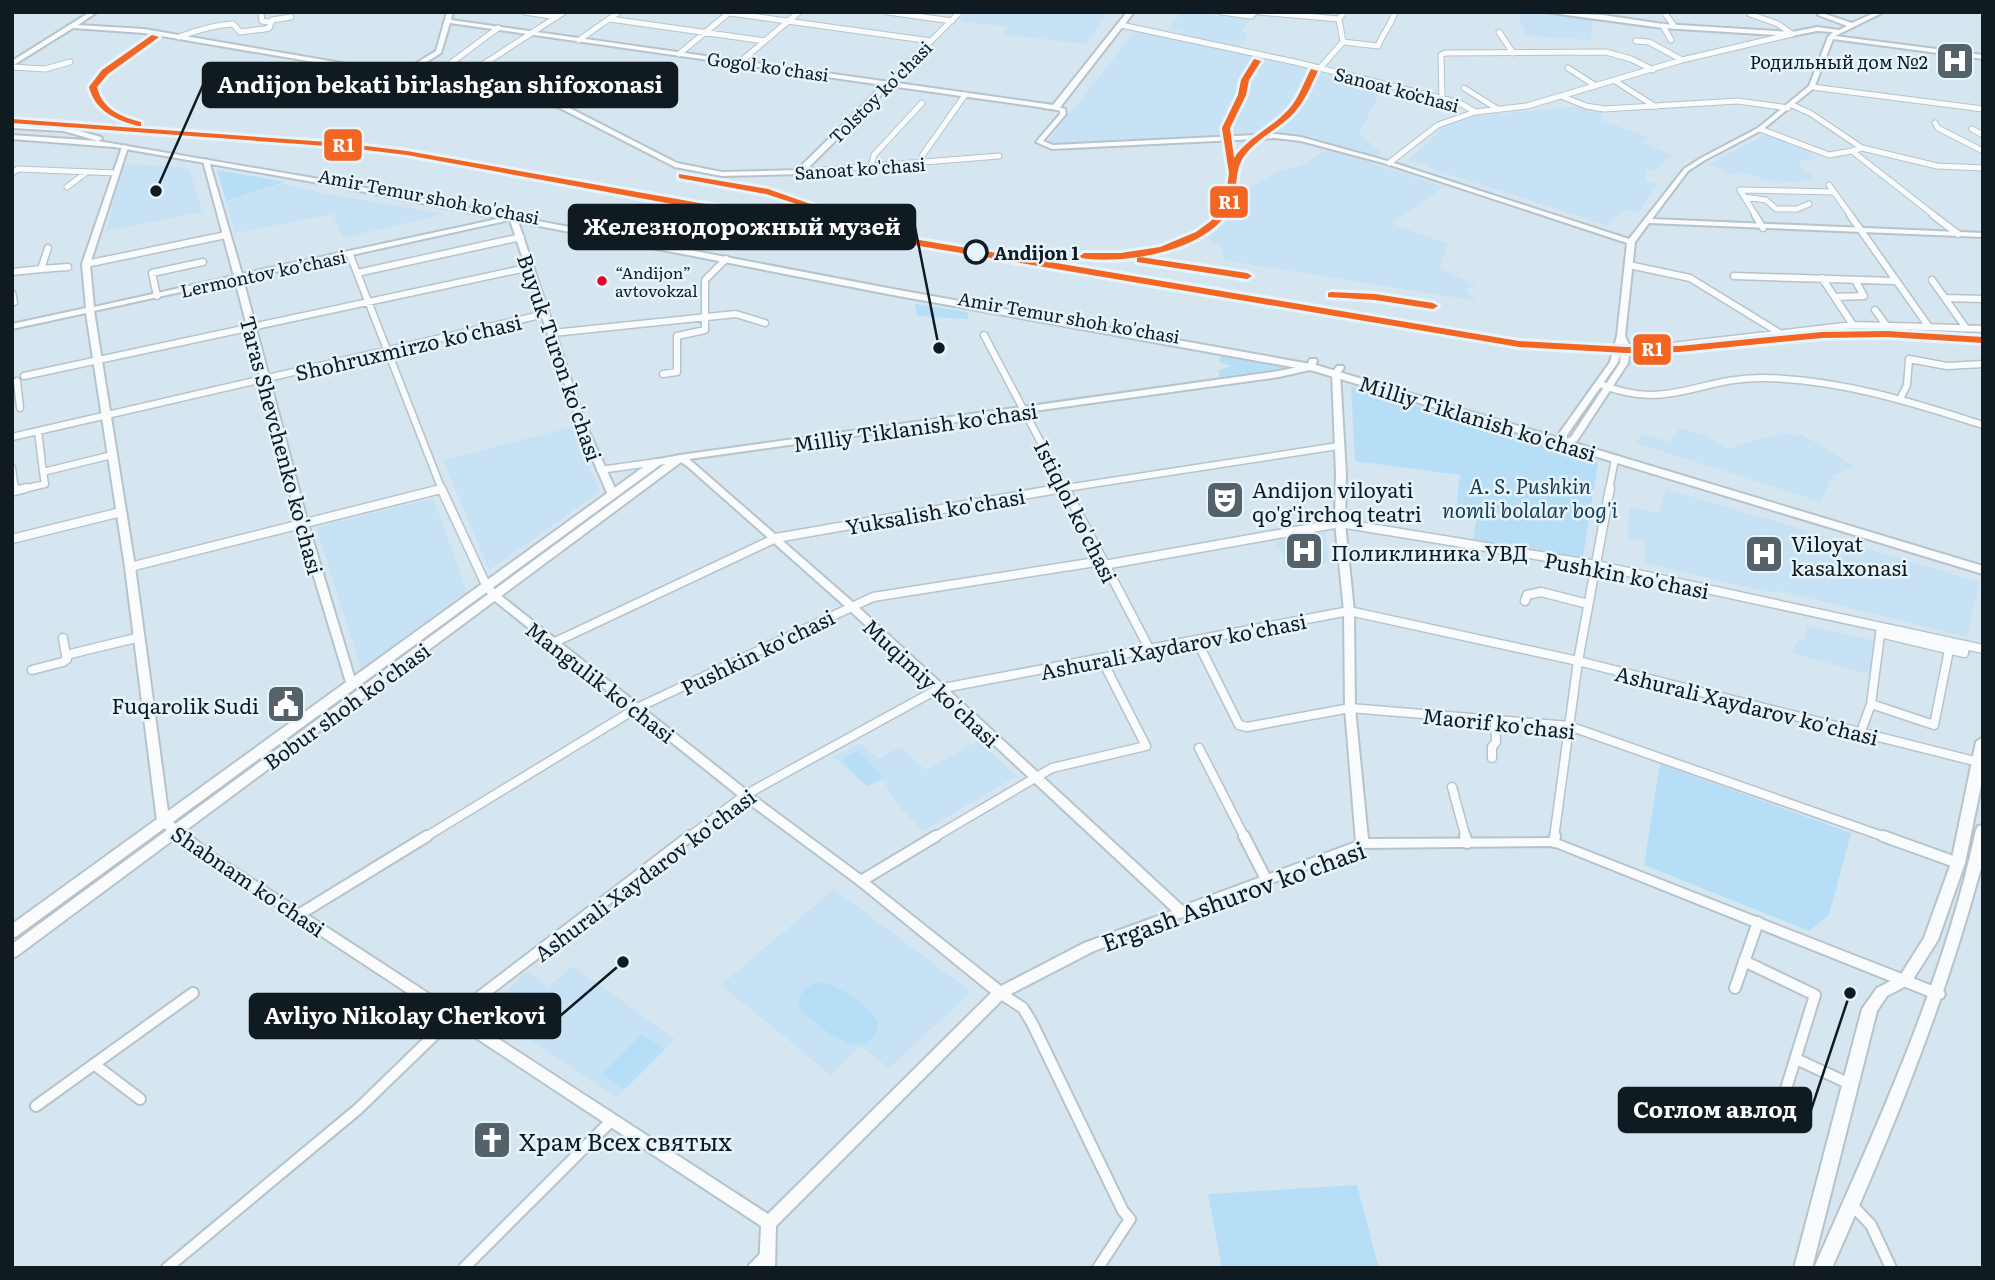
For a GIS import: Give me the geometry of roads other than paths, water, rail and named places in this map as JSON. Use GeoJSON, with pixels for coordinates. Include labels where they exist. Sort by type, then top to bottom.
{"type":"FeatureCollection","features":[{"type":"Feature","properties":{"kind":"main road"},"geometry":{"type":"LineString","coordinates":[[1046,106],[1055,108],[1122,12]]}},
{"type":"Feature","properties":{"kind":"main road"},"geometry":{"type":"LineString","coordinates":[[1077,75],[1131,12]]}},
{"type":"Feature","properties":{"kind":"main road"},"geometry":{"type":"LineString","coordinates":[[1046,106],[1070,85]]}},
{"type":"Feature","properties":{"kind":"main road"},"geometry":{"type":"LineString","coordinates":[[12,126],[40,132],[37,137]]}},
{"type":"Feature","properties":{"kind":"main road"},"geometry":{"type":"LineString","coordinates":[[12,126],[65,129],[102,140]]}},
{"type":"Feature","properties":{"kind":"main road","name":"Amir Temur shoh ko'chasi"},"geometry":{"type":"LineString","coordinates":[[12,135],[125,147],[516,215],[726,259],[1338,370]]}},
{"type":"Feature","properties":{"kind":"main road","name":"Amir Temur shoh ko'chasi"},"geometry":{"type":"LineString","coordinates":[[37,137],[102,140],[241,162],[896,289]]}},
{"type":"Feature","properties":{"kind":"main road","name":"Milliy Tiklanish ko'chasi"},"geometry":{"type":"LineString","coordinates":[[1338,370],[1983,564]]}},
{"type":"Feature","properties":{"kind":"main road","name":"Milliy Tiklanish ko'chasi"},"geometry":{"type":"LineString","coordinates":[[1567,439],[1615,460],[1983,570]]}},
{"type":"Feature","properties":{"kind":"main road"},"geometry":{"type":"LineString","coordinates":[[657,462],[680,458]]}},
{"type":"Feature","properties":{"kind":"main road","name":"Bobur shoh ko'chasi"},"geometry":{"type":"LineString","coordinates":[[12,932],[352,686],[491,592],[680,458]]}},
{"type":"Feature","properties":{"kind":"main road","name":"Bobur shoh ko'chasi"},"geometry":{"type":"LineString","coordinates":[[12,952],[491,592],[657,462]]}},
{"type":"Feature","properties":{"kind":"main road"},"geometry":{"type":"LineString","coordinates":[[1803,1268],[1874,999],[1905,980],[1931,940],[1958,863],[1983,742]]}},
{"type":"Feature","properties":{"kind":"main road"},"geometry":{"type":"LineString","coordinates":[[1823,1268],[1938,994],[1979,870],[1983,831]]}},
{"type":"Feature","properties":{"kind":"main road"},"geometry":{"type":"LineString","coordinates":[[1958,863],[1979,870]]}},
{"type":"Feature","properties":{"kind":"street"},"geometry":{"type":"LineString","coordinates":[[12,66],[94,12]]}},
{"type":"Feature","properties":{"kind":"street"},"geometry":{"type":"LineString","coordinates":[[400,75],[439,52],[450,12]]}},
{"type":"Feature","properties":{"kind":"street"},"geometry":{"type":"LineString","coordinates":[[525,12],[557,17]]}},
{"type":"Feature","properties":{"kind":"street"},"geometry":{"type":"LineString","coordinates":[[453,84],[564,12]]}},
{"type":"Feature","properties":{"kind":"street"},"geometry":{"type":"LineString","coordinates":[[579,40],[620,12]]}},
{"type":"Feature","properties":{"kind":"street"},"geometry":{"type":"LineString","coordinates":[[723,12],[931,41]]}},
{"type":"Feature","properties":{"kind":"street"},"geometry":{"type":"LineString","coordinates":[[740,62],[799,12]]}},
{"type":"Feature","properties":{"kind":"street"},"geometry":{"type":"LineString","coordinates":[[888,12],[952,21]]}},
{"type":"Feature","properties":{"kind":"street","name":"Tolstoy ko'chasi"},"geometry":{"type":"LineString","coordinates":[[799,172],[961,12]]}},
{"type":"Feature","properties":{"kind":"street"},"geometry":{"type":"LineString","coordinates":[[1221,12],[1339,19]]}},
{"type":"Feature","properties":{"kind":"street"},"geometry":{"type":"LineString","coordinates":[[1343,42],[1339,19],[1344,12]]}},
{"type":"Feature","properties":{"kind":"street"},"geometry":{"type":"LineString","coordinates":[[1343,42],[1378,46],[1390,27],[1395,12]]}},
{"type":"Feature","properties":{"kind":"street"},"geometry":{"type":"LineString","coordinates":[[1547,12],[1663,26],[1792,34],[1817,29],[1833,34],[1983,55]]}},
{"type":"Feature","properties":{"kind":"street"},"geometry":{"type":"LineString","coordinates":[[1664,12],[1674,26]]}},
{"type":"Feature","properties":{"kind":"street"},"geometry":{"type":"LineString","coordinates":[[1823,12],[1820,14],[1851,25]]}},
{"type":"Feature","properties":{"kind":"street"},"geometry":{"type":"LineString","coordinates":[[1567,439],[1604,386],[1624,363],[1626,347],[1621,336],[1631,242],[1686,170],[1760,129],[1812,87],[1833,34],[1881,12]]}},
{"type":"Feature","properties":{"kind":"street"},"geometry":{"type":"LineString","coordinates":[[261,13],[262,21],[269,22],[291,17]]}},
{"type":"Feature","properties":{"kind":"street"},"geometry":{"type":"LineString","coordinates":[[679,54],[730,13]]}},
{"type":"Feature","properties":{"kind":"street"},"geometry":{"type":"LineString","coordinates":[[1750,14],[1778,23],[1792,34]]}},
{"type":"Feature","properties":{"kind":"street"},"geometry":{"type":"LineString","coordinates":[[610,19],[765,41]]}},
{"type":"Feature","properties":{"kind":"street","name":"Gogol ko'chasi"},"geometry":{"type":"LineString","coordinates":[[448,21],[1046,106]]}},
{"type":"Feature","properties":{"kind":"street"},"geometry":{"type":"LineString","coordinates":[[179,37],[202,28],[226,24],[233,24],[239,32],[269,28],[269,22]]}},
{"type":"Feature","properties":{"kind":"street","name":"Sanoat koʻchasi"},"geometry":{"type":"LineString","coordinates":[[1121,25],[1320,68],[1460,103],[1475,112],[1527,106],[1682,60],[1792,34]]}},
{"type":"Feature","properties":{"kind":"street","name":"Sanoat ko'chasi"},"geometry":{"type":"LineString","coordinates":[[72,26],[144,31],[550,100],[675,165],[734,175],[922,164],[999,156]]}},
{"type":"Feature","properties":{"kind":"street"},"geometry":{"type":"LineString","coordinates":[[1663,26],[1671,40]]}},
{"type":"Feature","properties":{"kind":"street"},"geometry":{"type":"LineString","coordinates":[[477,69],[451,63],[470,50],[476,41],[498,28]]}},
{"type":"Feature","properties":{"kind":"street"},"geometry":{"type":"LineString","coordinates":[[1499,32],[1513,52]]}},
{"type":"Feature","properties":{"kind":"street"},"geometry":{"type":"LineString","coordinates":[[1724,40],[1734,48]]}},
{"type":"Feature","properties":{"kind":"street"},"geometry":{"type":"LineString","coordinates":[[1636,41],[1649,43],[1682,60]]}},
{"type":"Feature","properties":{"kind":"street"},"geometry":{"type":"LineString","coordinates":[[1320,68],[1343,42]]}},
{"type":"Feature","properties":{"kind":"street"},"geometry":{"type":"LineString","coordinates":[[17,51],[32,51]]}},
{"type":"Feature","properties":{"kind":"street"},"geometry":{"type":"LineString","coordinates":[[1442,99],[1442,54],[1606,52],[1631,59],[1653,70]]}},
{"type":"Feature","properties":{"kind":"street"},"geometry":{"type":"LineString","coordinates":[[12,66],[45,69],[70,62]]}},
{"type":"Feature","properties":{"kind":"street"},"geometry":{"type":"LineString","coordinates":[[1568,68],[1597,86]]}},
{"type":"Feature","properties":{"kind":"street"},"geometry":{"type":"LineString","coordinates":[[465,76],[544,69]]}},
{"type":"Feature","properties":{"kind":"street"},"geometry":{"type":"LineString","coordinates":[[1615,81],[1656,107]]}},
{"type":"Feature","properties":{"kind":"street"},"geometry":{"type":"LineString","coordinates":[[1812,87],[1983,110]]}},
{"type":"Feature","properties":{"kind":"street"},"geometry":{"type":"LineString","coordinates":[[1464,88],[1499,110]]}},
{"type":"Feature","properties":{"kind":"street"},"geometry":{"type":"LineString","coordinates":[[922,164],[922,156],[965,95]]}},
{"type":"Feature","properties":{"kind":"street"},"geometry":{"type":"LineString","coordinates":[[1561,96],[1586,106],[1604,108],[1738,101],[1790,107],[1810,113],[1862,148],[1937,166],[1983,168]]}},
{"type":"Feature","properties":{"kind":"street"},"geometry":{"type":"LineString","coordinates":[[871,167],[874,155],[922,103]]}},
{"type":"Feature","properties":{"kind":"street"},"geometry":{"type":"LineString","coordinates":[[1052,147],[1039,142],[1063,114],[1063,110],[1055,108]]}},
{"type":"Feature","properties":{"kind":"street"},"geometry":{"type":"LineString","coordinates":[[1389,163],[1438,125],[1475,112]]}},
{"type":"Feature","properties":{"kind":"street"},"geometry":{"type":"LineString","coordinates":[[1935,123],[1938,128],[1983,151]]}},
{"type":"Feature","properties":{"kind":"street"},"geometry":{"type":"LineString","coordinates":[[1760,129],[1829,155],[1862,148]]}},
{"type":"Feature","properties":{"kind":"street"},"geometry":{"type":"LineString","coordinates":[[1972,129],[1983,135]]}},
{"type":"Feature","properties":{"kind":"street"},"geometry":{"type":"LineString","coordinates":[[1035,150],[1275,136],[1301,139],[1389,163],[1631,242]]}},
{"type":"Feature","properties":{"kind":"street","name":"Shabnam ko'chasi"},"geometry":{"type":"LineString","coordinates":[[125,147],[86,264],[90,310],[140,637],[163,821],[210,857],[769,1223]]}},
{"type":"Feature","properties":{"kind":"street"},"geometry":{"type":"LineString","coordinates":[[1852,151],[1958,234]]}},
{"type":"Feature","properties":{"kind":"street","name":"Taras Shevchenko ko'chasi"},"geometry":{"type":"LineString","coordinates":[[206,162],[303,524],[352,686]]}},
{"type":"Feature","properties":{"kind":"street"},"geometry":{"type":"LineString","coordinates":[[12,173],[18,169],[116,173]]}},
{"type":"Feature","properties":{"kind":"street"},"geometry":{"type":"LineString","coordinates":[[67,187],[87,172]]}},
{"type":"Feature","properties":{"kind":"street"},"geometry":{"type":"LineString","coordinates":[[1829,185],[1928,327]]}},
{"type":"Feature","properties":{"kind":"street"},"geometry":{"type":"LineString","coordinates":[[1763,228],[1741,189],[1833,192]]}},
{"type":"Feature","properties":{"kind":"street"},"geometry":{"type":"LineString","coordinates":[[1744,197],[1766,200],[1776,209],[1797,209],[1809,204]]}},
{"type":"Feature","properties":{"kind":"street","name":"Buyuk Turon ko'chasi"},"geometry":{"type":"LineString","coordinates":[[516,215],[577,412],[613,495]]}},
{"type":"Feature","properties":{"kind":"street","name":"Lermontov ko’chasi"},"geometry":{"type":"LineString","coordinates":[[12,327],[349,255],[516,215]]}},
{"type":"Feature","properties":{"kind":"street"},"geometry":{"type":"LineString","coordinates":[[1648,221],[1763,228],[1983,235]]}},
{"type":"Feature","properties":{"kind":"street"},"geometry":{"type":"LineString","coordinates":[[86,264],[226,235]]}},
{"type":"Feature","properties":{"kind":"street"},"geometry":{"type":"LineString","coordinates":[[357,273],[521,237]]}},
{"type":"Feature","properties":{"kind":"street"},"geometry":{"type":"LineString","coordinates":[[41,269],[48,248]]}},
{"type":"Feature","properties":{"kind":"street","name":"Mangulik ko'chasi"},"geometry":{"type":"LineString","coordinates":[[349,255],[441,489],[491,592],[745,796],[861,881],[1000,993]]}},
{"type":"Feature","properties":{"kind":"street"},"geometry":{"type":"LineString","coordinates":[[663,374],[677,372],[677,336],[705,330],[705,281],[726,259]]}},
{"type":"Feature","properties":{"kind":"street"},"geometry":{"type":"LineString","coordinates":[[157,296],[152,273],[204,262]]}},
{"type":"Feature","properties":{"kind":"street"},"geometry":{"type":"LineString","coordinates":[[1629,265],[1682,274],[1778,332]]}},
{"type":"Feature","properties":{"kind":"street"},"geometry":{"type":"LineString","coordinates":[[12,272],[68,267]]}},
{"type":"Feature","properties":{"kind":"street"},"geometry":{"type":"LineString","coordinates":[[24,376],[531,267]]}},
{"type":"Feature","properties":{"kind":"street"},"geometry":{"type":"LineString","coordinates":[[1734,276],[1894,281]]}},
{"type":"Feature","properties":{"kind":"street"},"geometry":{"type":"LineString","coordinates":[[1822,278],[1853,325]]}},
{"type":"Feature","properties":{"kind":"street"},"geometry":{"type":"LineString","coordinates":[[1835,297],[1864,296],[1855,280]]}},
{"type":"Feature","properties":{"kind":"street"},"geometry":{"type":"LineString","coordinates":[[1932,280],[1966,328]]}},
{"type":"Feature","properties":{"kind":"street"},"geometry":{"type":"LineString","coordinates":[[12,293],[14,302]]}},
{"type":"Feature","properties":{"kind":"street"},"geometry":{"type":"LineString","coordinates":[[1945,298],[1983,299]]}},
{"type":"Feature","properties":{"kind":"street"},"geometry":{"type":"LineString","coordinates":[[1875,310],[1886,325]]}},
{"type":"Feature","properties":{"kind":"street","name":"Shohruxmirzo ko'chasi"},"geometry":{"type":"LineString","coordinates":[[12,437],[545,314]]}},
{"type":"Feature","properties":{"kind":"street"},"geometry":{"type":"LineString","coordinates":[[553,333],[743,315],[765,323]]}},
{"type":"Feature","properties":{"kind":"street"},"geometry":{"type":"LineString","coordinates":[[1632,347],[1672,346],[1853,325],[1983,330]]}},
{"type":"Feature","properties":{"kind":"street","name":"Istiqlol ko'chasi"},"geometry":{"type":"LineString","coordinates":[[984,335],[1150,650]]}},
{"type":"Feature","properties":{"kind":"street"},"geometry":{"type":"LineString","coordinates":[[1900,399],[1907,385],[1909,359],[1947,366],[1983,364]]}},
{"type":"Feature","properties":{"kind":"street","name":"Milliy Tiklanish ko'chasi"},"geometry":{"type":"LineString","coordinates":[[680,458],[1025,410],[1312,364]]}},
{"type":"Feature","properties":{"kind":"street"},"geometry":{"type":"LineString","coordinates":[[1338,370],[1340,523],[1349,611],[1350,708],[1362,844]]}},
{"type":"Feature","properties":{"kind":"street"},"geometry":{"type":"LineString","coordinates":[[1604,386],[1642,396],[1732,380],[1762,378],[1838,387],[1900,399],[1983,425]]}},
{"type":"Feature","properties":{"kind":"street"},"geometry":{"type":"LineString","coordinates":[[12,383],[17,382],[20,408]]}},
{"type":"Feature","properties":{"kind":"street"},"geometry":{"type":"LineString","coordinates":[[12,468],[15,491],[45,484],[38,431]]}},
{"type":"Feature","properties":{"kind":"street","name":"Yuksalish ko'chasi"},"geometry":{"type":"LineString","coordinates":[[553,643],[776,538],[1065,488],[1338,446]]}},
{"type":"Feature","properties":{"kind":"street"},"geometry":{"type":"LineString","coordinates":[[43,472],[113,455]]}},
{"type":"Feature","properties":{"kind":"street","name":"Muqimiy ko'chasi"},"geometry":{"type":"LineString","coordinates":[[680,458],[776,538],[1180,911]]}},
{"type":"Feature","properties":{"kind":"street"},"geometry":{"type":"LineString","coordinates":[[1554,842],[1577,661],[1615,460]]}},
{"type":"Feature","properties":{"kind":"street"},"geometry":{"type":"LineString","coordinates":[[600,470],[657,462]]}},
{"type":"Feature","properties":{"kind":"street"},"geometry":{"type":"LineString","coordinates":[[130,567],[441,489]]}},
{"type":"Feature","properties":{"kind":"street"},"geometry":{"type":"LineString","coordinates":[[12,539],[121,512]]}},
{"type":"Feature","properties":{"kind":"street","name":"Pushkin ko'chasi"},"geometry":{"type":"LineString","coordinates":[[300,914],[637,708],[873,597],[973,579],[1103,563],[1340,523],[1596,565],[1880,630],[1983,649]]}},
{"type":"Feature","properties":{"kind":"street"},"geometry":{"type":"LineString","coordinates":[[1525,601],[1527,596],[1541,592],[1588,604]]}},
{"type":"Feature","properties":{"kind":"street","name":"Ashurali Xaydarov ko'chasi"},"geometry":{"type":"LineString","coordinates":[[167,1268],[358,1109],[453,1017],[745,796],[938,689],[1349,611],[1577,661],[1978,762]]}},
{"type":"Feature","properties":{"kind":"street"},"geometry":{"type":"LineString","coordinates":[[1863,726],[1871,704],[1880,630],[1964,653],[1965,645]]}},
{"type":"Feature","properties":{"kind":"street"},"geometry":{"type":"LineString","coordinates":[[66,655],[140,637]]}},
{"type":"Feature","properties":{"kind":"street"},"geometry":{"type":"LineString","coordinates":[[32,670],[67,659],[63,638]]}},
{"type":"Feature","properties":{"kind":"street","name":"Maorif ko'chasi"},"geometry":{"type":"LineString","coordinates":[[1197,641],[1240,725],[1247,727],[1350,708],[1569,726],[1958,863]]}},
{"type":"Feature","properties":{"kind":"street"},"geometry":{"type":"LineString","coordinates":[[1871,704],[1934,725],[1949,650]]}},
{"type":"Feature","properties":{"kind":"street"},"geometry":{"type":"LineString","coordinates":[[861,881],[1052,768],[1146,746],[1102,660]]}},
{"type":"Feature","properties":{"kind":"street"},"geometry":{"type":"LineString","coordinates":[[1492,758],[1492,747],[1496,741],[1495,720]]}},
{"type":"Feature","properties":{"kind":"street"},"geometry":{"type":"LineString","coordinates":[[1199,747],[1266,879]]}},
{"type":"Feature","properties":{"kind":"street"},"geometry":{"type":"LineString","coordinates":[[1452,787],[1467,843]]}},
{"type":"Feature","properties":{"kind":"street","name":"Ergash Ashurov ko'chasi"},"geometry":{"type":"LineString","coordinates":[[769,1223],[1000,993],[1089,947],[1362,844],[1554,842],[1938,994]]}},
{"type":"Feature","properties":{"kind":"street"},"geometry":{"type":"LineString","coordinates":[[1735,988],[1758,922]]}},
{"type":"Feature","properties":{"kind":"street"},"geometry":{"type":"LineString","coordinates":[[1744,961],[1815,995],[1781,1105]]}},
{"type":"Feature","properties":{"kind":"street"},"geometry":{"type":"LineString","coordinates":[[36,1106],[193,993]]}},
{"type":"Feature","properties":{"kind":"street"},"geometry":{"type":"LineString","coordinates":[[1000,993],[1023,1008],[1032,1023],[1123,1211],[1130,1219],[1098,1268]]}},
{"type":"Feature","properties":{"kind":"street"},"geometry":{"type":"LineString","coordinates":[[1796,1059],[1850,1084]]}},
{"type":"Feature","properties":{"kind":"street"},"geometry":{"type":"LineString","coordinates":[[94,1065],[140,1099]]}},
{"type":"Feature","properties":{"kind":"street"},"geometry":{"type":"LineString","coordinates":[[464,1268],[612,1120]]}},
{"type":"Feature","properties":{"kind":"street"},"geometry":{"type":"LineString","coordinates":[[1852,1204],[1859,1209],[1878,1237],[1891,1268]]}},
{"type":"Feature","properties":{"kind":"street"},"geometry":{"type":"LineString","coordinates":[[767,1268],[769,1223]]}},
{"type":"Feature","properties":{"kind":"street"},"geometry":{"type":"LineString","coordinates":[[753,1268],[768,1254]]}},
{"type":"Feature","properties":{"kind":"place","name":"Родильный дом №2"},"geometry":{"type":"Point","coordinates":[1955,61]}},
{"type":"Feature","properties":{"kind":"place","name":"Аndijon bekati birlashgan shifoxonasi"},"geometry":{"type":"Point","coordinates":[156,191]}},
{"type":"Feature","properties":{"kind":"place","name":"Andijon 1"},"geometry":{"type":"Point","coordinates":[976,252]}},
{"type":"Feature","properties":{"kind":"place","name":"“Andijon” avtovokzal"},"geometry":{"type":"Point","coordinates":[602,281]}},
{"type":"Feature","properties":{"kind":"place","name":"Железнодорожный музей"},"geometry":{"type":"Point","coordinates":[939,348]}},
{"type":"Feature","properties":{"kind":"place","name":"Andijon viloyati qo'g'irchoq teatri"},"geometry":{"type":"Point","coordinates":[1225,500]}},
{"type":"Feature","properties":{"kind":"place","name":"Поликлиника УВД"},"geometry":{"type":"Point","coordinates":[1304,551]}},
{"type":"Feature","properties":{"kind":"place","name":"Viloyat kasalxonasi"},"geometry":{"type":"Point","coordinates":[1764,554]}},
{"type":"Feature","properties":{"kind":"place","name":"Fuqarolik Sudi"},"geometry":{"type":"Point","coordinates":[286,704]}},
{"type":"Feature","properties":{"kind":"place","name":"Avliyo Nikolay Cherkovi"},"geometry":{"type":"Point","coordinates":[623,962]}},
{"type":"Feature","properties":{"kind":"place","name":"Соглом авлод"},"geometry":{"type":"Point","coordinates":[1850,993]}},
{"type":"Feature","properties":{"kind":"place","name":"Храм Всех святых"},"geometry":{"type":"Point","coordinates":[492,1140]}},
{"type":"Feature","properties":{"kind":"park label","name":"A. S. Pushkin nomli bolalar bog'i"},"geometry":{"type":"Point","coordinates":[1530,496]}}]}
